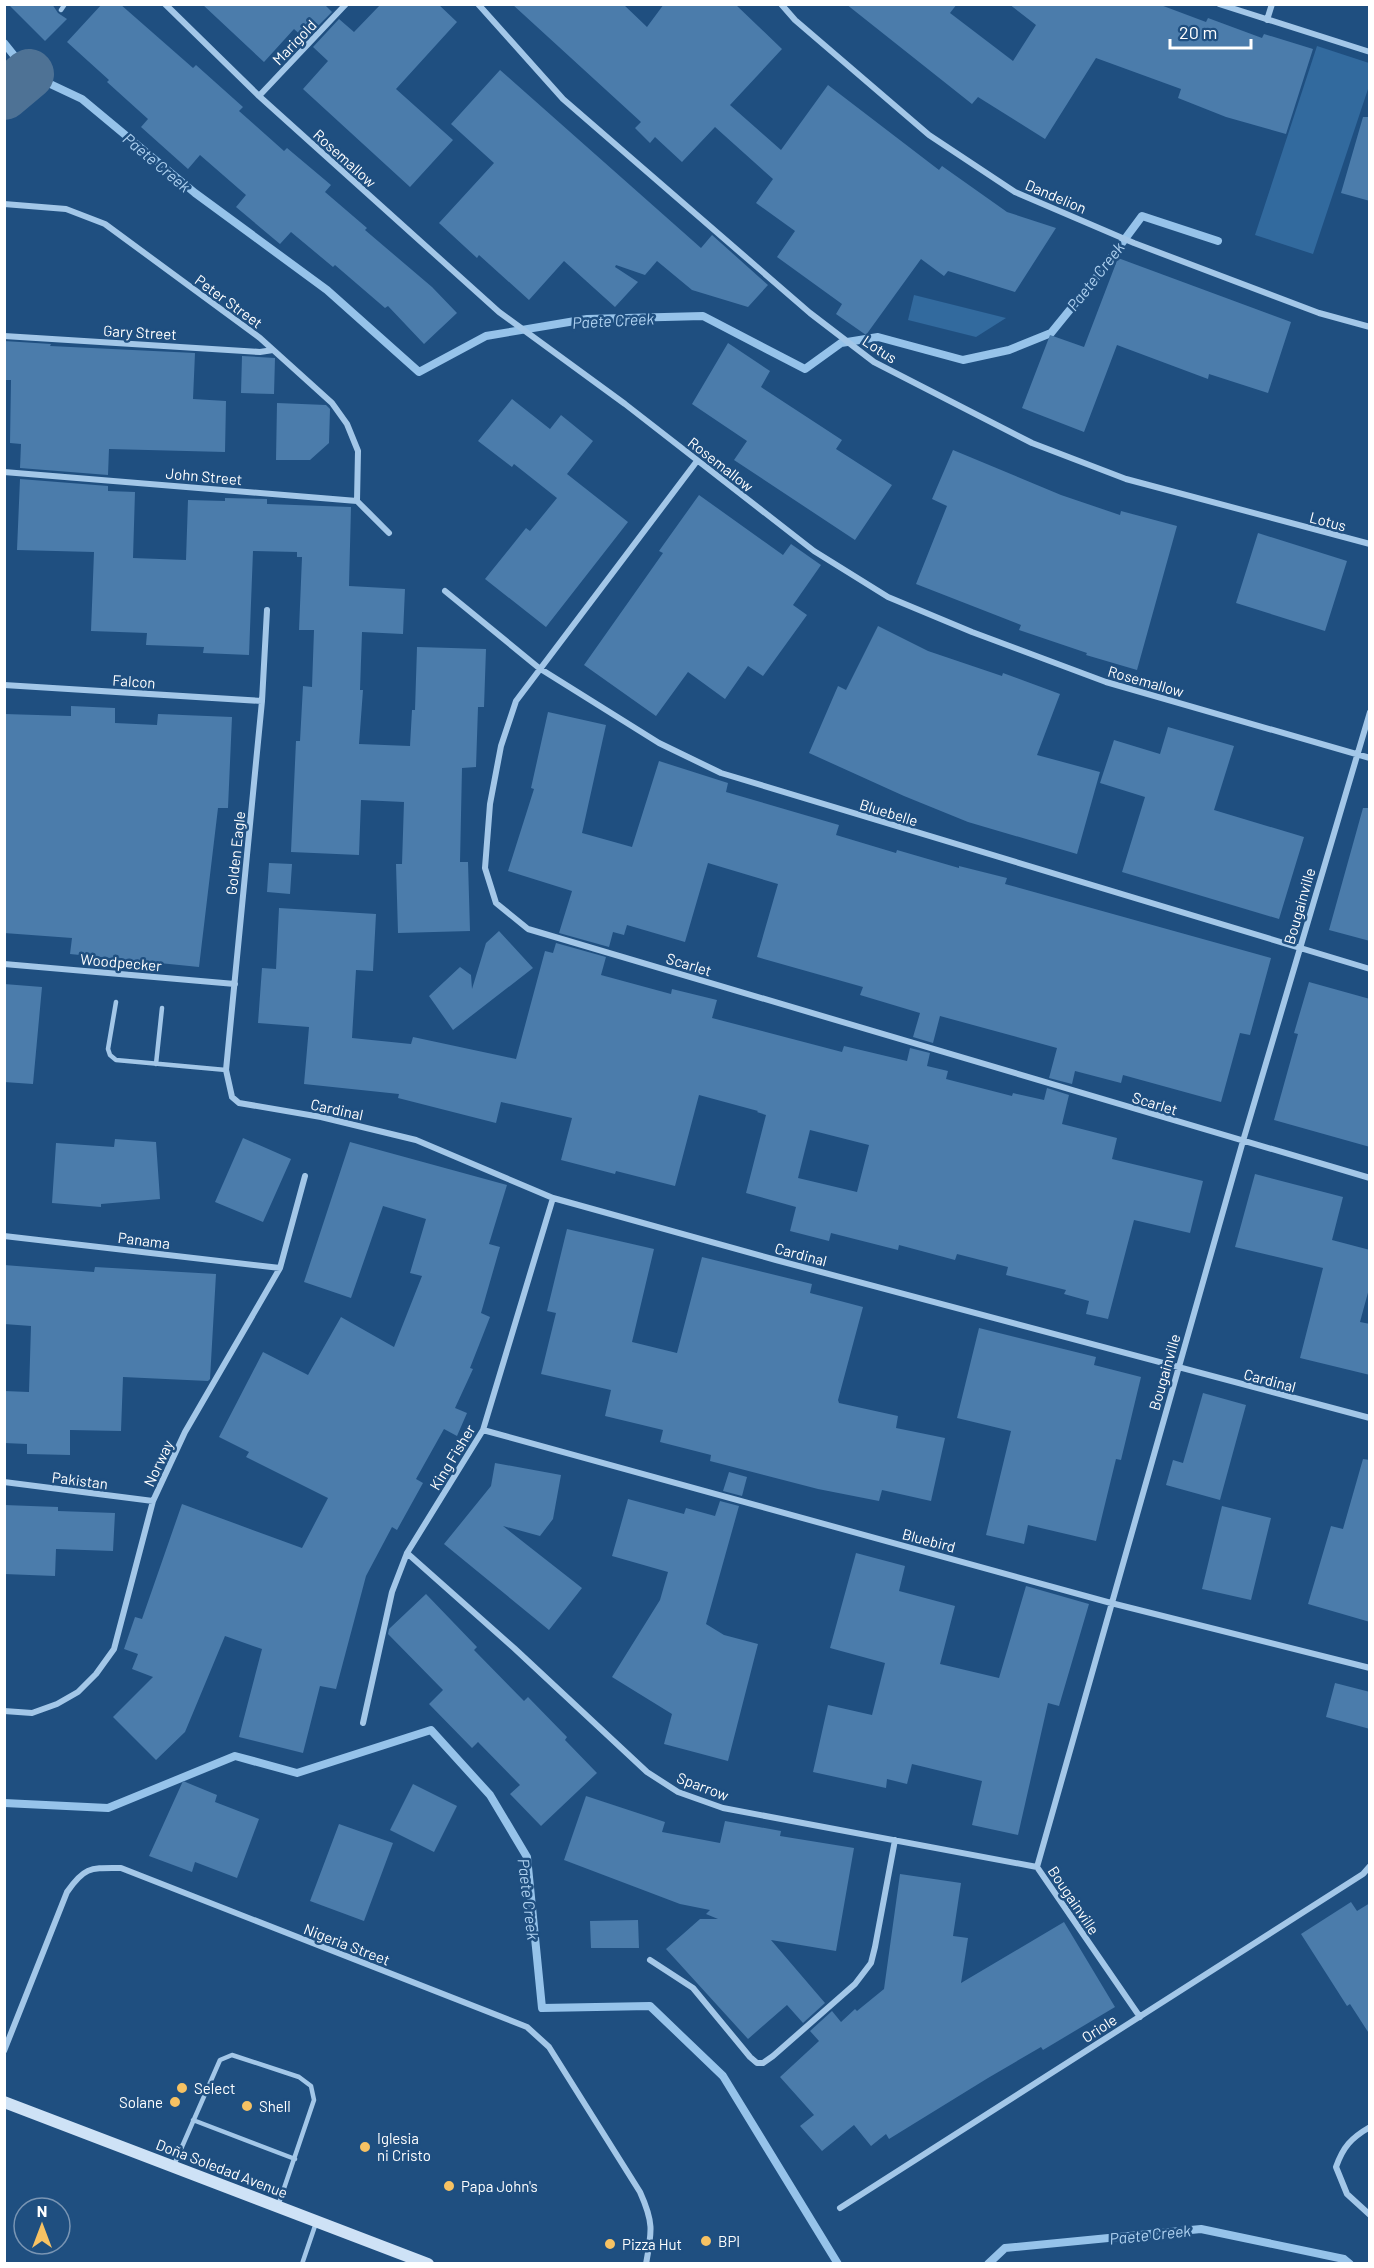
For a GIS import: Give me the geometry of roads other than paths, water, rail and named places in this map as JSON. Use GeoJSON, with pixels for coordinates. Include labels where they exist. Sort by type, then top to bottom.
{"type":"FeatureCollection","features":[{"type":"Feature","properties":{"kind":"main road","name":"Doña Soledad Avenue"},"geometry":{"type":"LineString","coordinates":[[4,2102],[317,2220],[402,2259],[428,2264]]}},
{"type":"Feature","properties":{"kind":"street","name":"Rosemallow"},"geometry":{"type":"LineString","coordinates":[[165,4],[259,96],[499,312],[625,404],[814,550],[888,597],[972,632],[1106,682],[1370,758]]}},
{"type":"Feature","properties":{"kind":"street","name":"Marigold"},"geometry":{"type":"LineString","coordinates":[[259,96],[346,4]]}},
{"type":"Feature","properties":{"kind":"street","name":"Lotus"},"geometry":{"type":"LineString","coordinates":[[478,4],[563,99],[810,313],[874,362],[1032,443],[1126,479],[1370,544]]}},
{"type":"Feature","properties":{"kind":"street","name":"Dandelion"},"geometry":{"type":"LineString","coordinates":[[781,4],[795,20],[928,135],[1015,192],[1134,243],[1319,313],[1370,327]]}},
{"type":"Feature","properties":{"kind":"street"},"geometry":{"type":"LineString","coordinates":[[1219,4],[1370,52]]}},
{"type":"Feature","properties":{"kind":"street"},"geometry":{"type":"LineString","coordinates":[[1267,20],[1272,4]]}},
{"type":"Feature","properties":{"kind":"street","name":"Peter Street"},"geometry":{"type":"LineString","coordinates":[[4,204],[66,209],[105,224],[260,338],[332,403],[347,424],[358,451],[357,501]]}},
{"type":"Feature","properties":{"kind":"street","name":"Gary Street"},"geometry":{"type":"LineString","coordinates":[[4,336],[260,352],[273,350]]}},
{"type":"Feature","properties":{"kind":"street","name":"Scarlet"},"geometry":{"type":"LineString","coordinates":[[697,461],[516,701],[501,746],[490,804],[485,868],[496,903],[528,929],[1370,1178]]}},
{"type":"Feature","properties":{"kind":"street","name":"John Street"},"geometry":{"type":"LineString","coordinates":[[4,472],[357,501]]}},
{"type":"Feature","properties":{"kind":"street"},"geometry":{"type":"LineString","coordinates":[[357,501],[388,532]]}},
{"type":"Feature","properties":{"kind":"street","name":"Bluebelle"},"geometry":{"type":"LineString","coordinates":[[445,591],[539,668],[659,743],[721,773],[1370,969]]}},
{"type":"Feature","properties":{"kind":"street","name":"Golden Eagle"},"geometry":{"type":"LineString","coordinates":[[232,1097],[226,1070],[262,701],[267,610]]}},
{"type":"Feature","properties":{"kind":"street","name":"Falcon"},"geometry":{"type":"LineString","coordinates":[[4,685],[262,701]]}},
{"type":"Feature","properties":{"kind":"street","name":"Bougainville"},"geometry":{"type":"LineString","coordinates":[[1140,2017],[1037,1867],[1243,1141],[1370,712]]}},
{"type":"Feature","properties":{"kind":"street","name":"Woodpecker"},"geometry":{"type":"LineString","coordinates":[[4,964],[235,984]]}},
{"type":"Feature","properties":{"kind":"street","name":"Cardinal"},"geometry":{"type":"LineString","coordinates":[[232,1097],[239,1103],[321,1117],[416,1140],[554,1198],[1370,1418]]}},
{"type":"Feature","properties":{"kind":"street","name":"Norway"},"geometry":{"type":"LineString","coordinates":[[4,1711],[32,1713],[57,1704],[78,1692],[96,1674],[114,1649],[153,1501],[185,1432],[280,1268],[305,1176]]}},
{"type":"Feature","properties":{"kind":"street","name":"King Fisher"},"geometry":{"type":"LineString","coordinates":[[363,1723],[392,1592],[407,1553],[483,1430],[554,1198]]}},
{"type":"Feature","properties":{"kind":"street","name":"Panama"},"geometry":{"type":"LineString","coordinates":[[4,1236],[280,1268]]}},
{"type":"Feature","properties":{"kind":"street","name":"Bluebird"},"geometry":{"type":"LineString","coordinates":[[483,1430],[1111,1603],[1370,1668]]}},
{"type":"Feature","properties":{"kind":"street","name":"Pakistan"},"geometry":{"type":"LineString","coordinates":[[4,1482],[153,1501]]}},
{"type":"Feature","properties":{"kind":"street","name":"Sparrow"},"geometry":{"type":"LineString","coordinates":[[407,1553],[523,1656],[647,1772],[678,1792],[723,1808],[1037,1867]]}},
{"type":"Feature","properties":{"kind":"street"},"geometry":{"type":"LineString","coordinates":[[650,1960],[693,1988],[750,2057],[758,2063],[763,2063],[830,2007],[871,1963],[895,1840]]}},
{"type":"Feature","properties":{"kind":"street","name":"Oriole"},"geometry":{"type":"LineString","coordinates":[[840,2208],[1363,1874],[1370,1866]]}},
{"type":"Feature","properties":{"kind":"street","name":"Nigeria Street"},"geometry":{"type":"LineString","coordinates":[[4,2051],[67,1892],[78,1875],[95,1868],[121,1868],[527,2027],[549,2047],[640,2192],[650,2214],[652,2233],[646,2264]]}},
{"type":"Feature","properties":{"kind":"street"},"geometry":{"type":"LineString","coordinates":[[1370,2127],[1354,2137],[1343,2149],[1336,2167],[1347,2194],[1370,2215]]}},
{"type":"Feature","properties":{"kind":"lane"},"geometry":{"type":"LineString","coordinates":[[61,10],[65,4]]}},
{"type":"Feature","properties":{"kind":"lane"},"geometry":{"type":"LineString","coordinates":[[116,1002],[108,1049],[110,1055],[116,1060],[226,1070]]}},
{"type":"Feature","properties":{"kind":"lane"},"geometry":{"type":"LineString","coordinates":[[156,1064],[162,1008]]}},
{"type":"Feature","properties":{"kind":"lane"},"geometry":{"type":"LineString","coordinates":[[174,2166],[220,2060],[232,2055],[299,2077],[311,2086],[314,2100],[278,2205]]}},
{"type":"Feature","properties":{"kind":"lane"},"geometry":{"type":"LineString","coordinates":[[193,2120],[295,2159]]}},
{"type":"Feature","properties":{"kind":"lane"},"geometry":{"type":"LineString","coordinates":[[302,2264],[317,2220]]}},
{"type":"Feature","properties":{"kind":"waterway","name":"Paete Creek"},"geometry":{"type":"LineString","coordinates":[[4,43],[29,74],[82,99],[195,193],[327,290],[419,372],[486,336],[587,319],[703,316],[805,369],[841,343],[878,337],[963,360],[1009,350],[1051,333],[1142,216],[1218,241]]}},
{"type":"Feature","properties":{"kind":"waterway","name":"Paete Creek"},"geometry":{"type":"LineString","coordinates":[[4,95],[29,74]]}},
{"type":"Feature","properties":{"kind":"waterway","name":"Paete Creek"},"geometry":{"type":"LineString","coordinates":[[4,1803],[108,1808],[235,1756],[297,1773],[431,1730],[490,1795],[527,1857],[542,2008],[650,2006],[723,2076],[838,2264]]}},
{"type":"Feature","properties":{"kind":"waterway","name":"Paete Creek"},"geometry":{"type":"LineString","coordinates":[[988,2264],[1005,2248],[1201,2229],[1344,2259],[1350,2264]]}},
{"type":"Feature","properties":{"kind":"place","name":"Select"},"geometry":{"type":"Point","coordinates":[182,2088]}},
{"type":"Feature","properties":{"kind":"place","name":"Solane"},"geometry":{"type":"Point","coordinates":[175,2102]}},
{"type":"Feature","properties":{"kind":"place","name":"Shell"},"geometry":{"type":"Point","coordinates":[247,2106]}},
{"type":"Feature","properties":{"kind":"place","name":"Iglesia ni Cristo"},"geometry":{"type":"Point","coordinates":[365,2147]}},
{"type":"Feature","properties":{"kind":"place","name":"Papa John's"},"geometry":{"type":"Point","coordinates":[449,2186]}},
{"type":"Feature","properties":{"kind":"place","name":"BPI"},"geometry":{"type":"Point","coordinates":[706,2241]}},
{"type":"Feature","properties":{"kind":"place","name":"Pizza Hut"},"geometry":{"type":"Point","coordinates":[610,2244]}}]}
